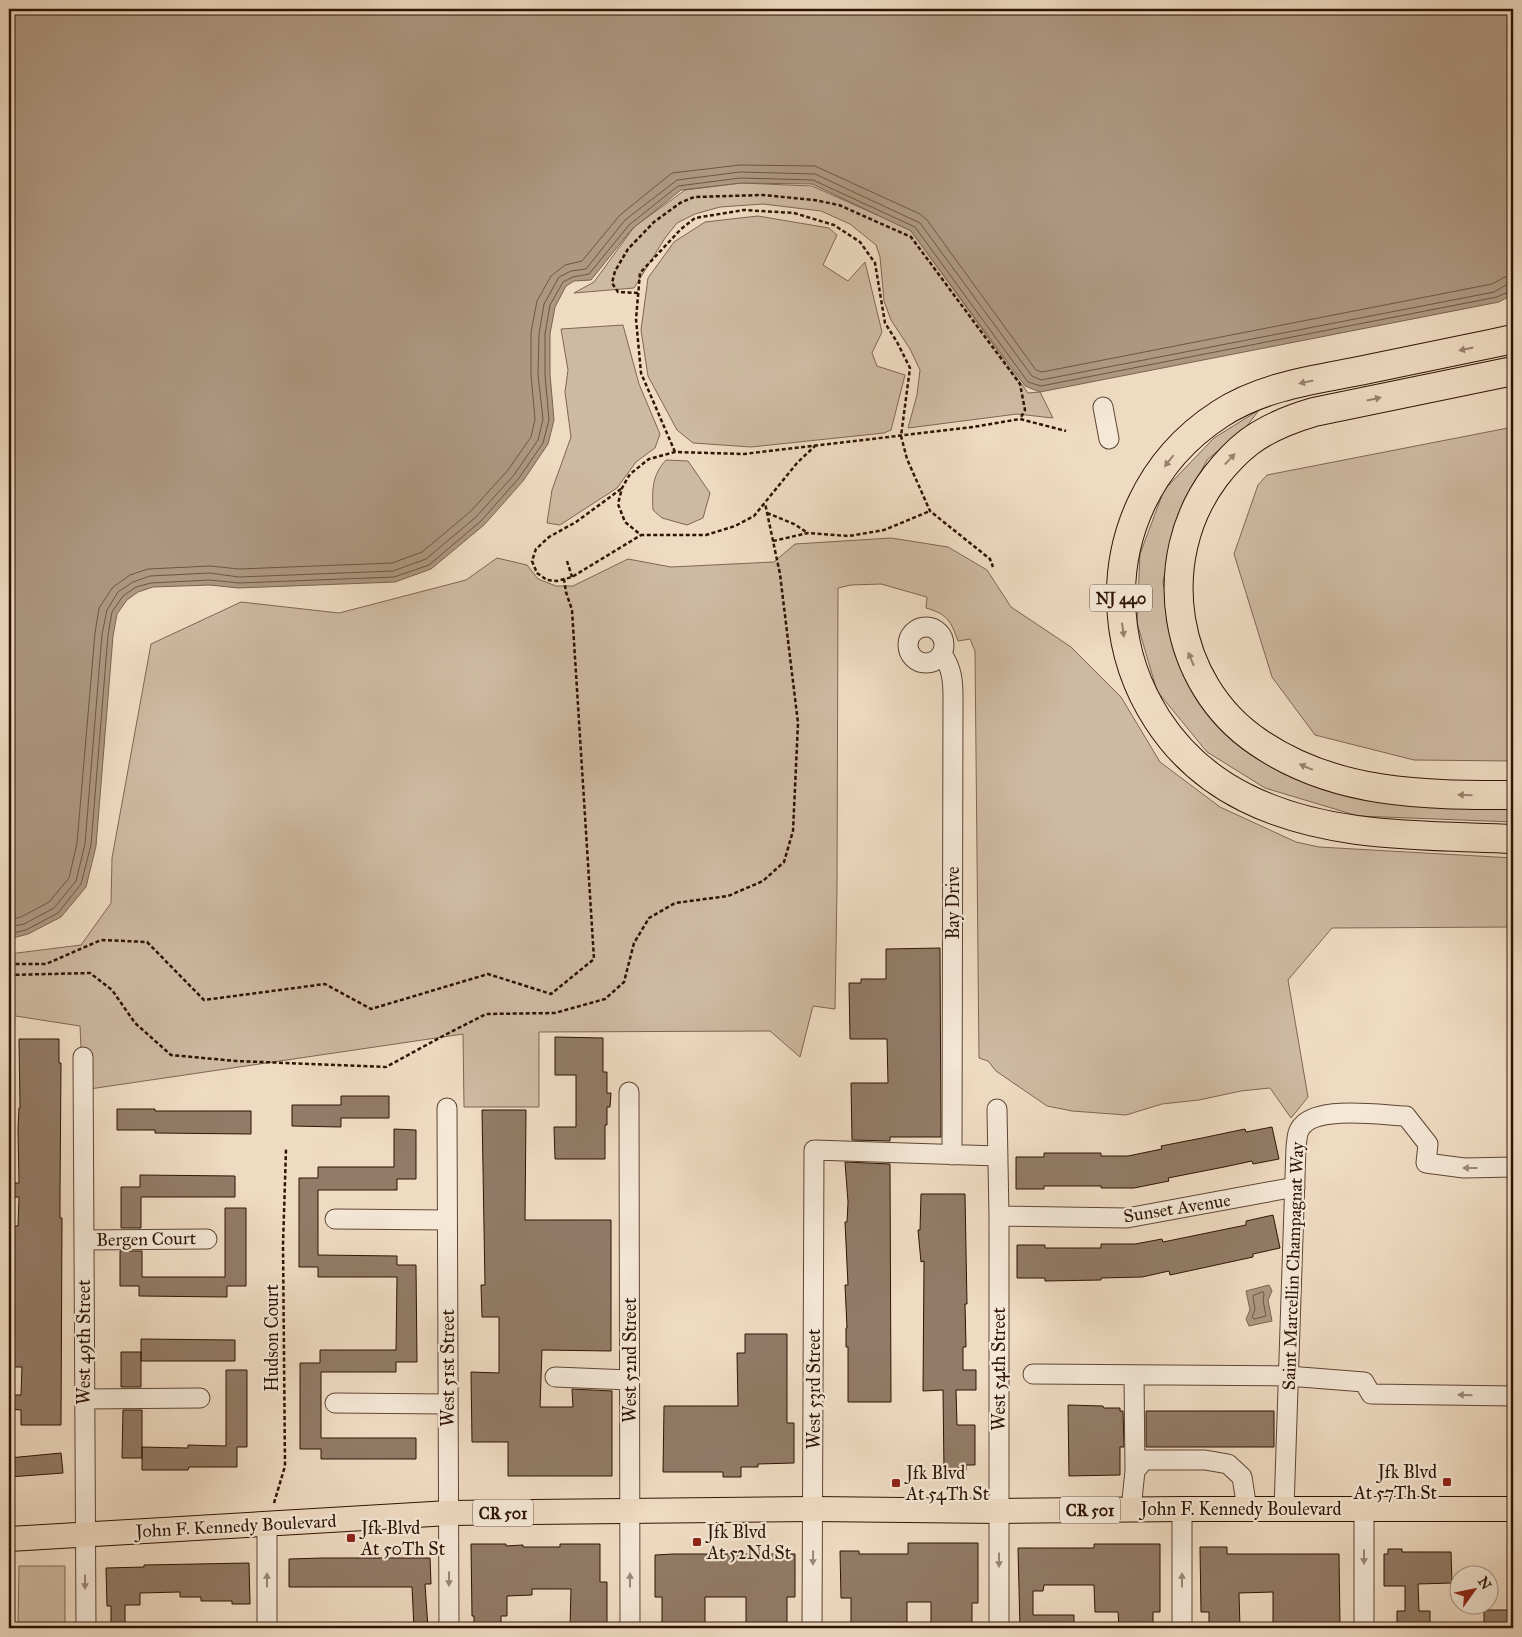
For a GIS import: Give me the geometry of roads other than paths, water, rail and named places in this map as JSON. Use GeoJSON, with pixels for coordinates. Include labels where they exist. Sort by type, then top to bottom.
{"type":"FeatureCollection","features":[{"type":"Feature","properties":{"kind":"highway","name":"NJ 440"},"geometry":{"type":"LineString","coordinates":[[1513,339],[1294,384],[1256,396],[1219,415],[1196,432],[1176,452],[1158,475],[1144,499],[1133,524],[1126,551],[1121,597],[1122,625],[1128,652],[1136,679],[1147,704],[1162,728],[1180,749],[1195,764],[1222,785],[1261,805],[1300,818],[1334,826],[1390,834],[1513,839]]}},
{"type":"Feature","properties":{"kind":"highway","name":"NJ 440"},"geometry":{"type":"LineString","coordinates":[[1513,371],[1314,412],[1286,421],[1260,434],[1238,451],[1223,467],[1209,485],[1195,510],[1182,550],[1178,594],[1184,637],[1199,676],[1215,701],[1234,722],[1268,749],[1306,768],[1333,778],[1389,790],[1432,794],[1513,795]]}},
{"type":"Feature","properties":{"kind":"main road","name":"John F. Kennedy Boulevard"},"geometry":{"type":"LineString","coordinates":[[9,1539],[449,1513],[813,1509],[999,1512],[1131,1509],[1513,1509]]}},
{"type":"Feature","properties":{"kind":"street"},"geometry":{"type":"LineString","coordinates":[[1103,407],[1110,440]]}},
{"type":"Feature","properties":{"kind":"street","name":"Bay Drive"},"geometry":{"type":"LineString","coordinates":[[942,654],[953,676],[952,1155]]}},
{"type":"Feature","properties":{"kind":"street","name":"West 49th Street"},"geometry":{"type":"LineString","coordinates":[[83,1056],[86,1628]]}},
{"type":"Feature","properties":{"kind":"street","name":"West 52nd Street"},"geometry":{"type":"LineString","coordinates":[[629,1092],[630,1628]]}},
{"type":"Feature","properties":{"kind":"street","name":"West 51st Street"},"geometry":{"type":"LineString","coordinates":[[447,1108],[449,1628]]}},
{"type":"Feature","properties":{"kind":"street","name":"West 54th Street"},"geometry":{"type":"LineString","coordinates":[[997,1109],[998,1628]]}},
{"type":"Feature","properties":{"kind":"street","name":"Saint Marcellin Champagnat Way"},"geometry":{"type":"LineString","coordinates":[[1284,1509],[1295,1187],[1298,1134],[1303,1124],[1313,1118],[1330,1113],[1406,1116],[1428,1144],[1426,1163],[1464,1168],[1513,1168]]}},
{"type":"Feature","properties":{"kind":"street","name":"West 53rd Street"},"geometry":{"type":"LineString","coordinates":[[812,1628],[814,1150],[952,1155]]}},
{"type":"Feature","properties":{"kind":"street"},"geometry":{"type":"LineString","coordinates":[[952,1155],[998,1156]]}},
{"type":"Feature","properties":{"kind":"street","name":"Sunset Avenue"},"geometry":{"type":"LineString","coordinates":[[998,1216],[1127,1218],[1295,1187]]}},
{"type":"Feature","properties":{"kind":"street"},"geometry":{"type":"LineString","coordinates":[[335,1219],[447,1220]]}},
{"type":"Feature","properties":{"kind":"street","name":"Bergen Court"},"geometry":{"type":"LineString","coordinates":[[84,1240],[207,1238]]}},
{"type":"Feature","properties":{"kind":"street"},"geometry":{"type":"LineString","coordinates":[[1033,1374],[1288,1376],[1364,1382],[1371,1394],[1513,1396]]}},
{"type":"Feature","properties":{"kind":"street"},"geometry":{"type":"LineString","coordinates":[[1131,1509],[1135,1471],[1134,1375]]}},
{"type":"Feature","properties":{"kind":"street"},"geometry":{"type":"LineString","coordinates":[[556,1377],[630,1380]]}},
{"type":"Feature","properties":{"kind":"street"},"geometry":{"type":"LineString","coordinates":[[85,1399],[200,1398]]}},
{"type":"Feature","properties":{"kind":"street"},"geometry":{"type":"LineString","coordinates":[[335,1403],[448,1404]]}},
{"type":"Feature","properties":{"kind":"street"},"geometry":{"type":"LineString","coordinates":[[1135,1471],[1144,1460],[1205,1460],[1228,1464],[1242,1476],[1247,1509]]}},
{"type":"Feature","properties":{"kind":"street"},"geometry":{"type":"LineString","coordinates":[[1182,1509],[1182,1628]]}},
{"type":"Feature","properties":{"kind":"street"},"geometry":{"type":"LineString","coordinates":[[1364,1509],[1364,1628]]}},
{"type":"Feature","properties":{"kind":"street"},"geometry":{"type":"LineString","coordinates":[[267,1524],[267,1628]]}},
{"type":"Feature","properties":{"kind":"water"},"geometry":{"type":"Polygon","coordinates":[[[9,9],[1513,9],[1513,294],[1499,302],[1040,392],[1025,386],[911,231],[812,184],[741,183],[681,190],[632,229],[591,280],[574,281],[566,286],[555,307],[550,334],[550,374],[554,420],[548,444],[523,481],[484,525],[431,569],[395,582],[238,588],[210,585],[153,587],[138,592],[127,600],[117,614],[113,636],[96,846],[86,887],[61,917],[28,934],[9,939],[9,9]]]}},
{"type":"Feature","properties":{"kind":"water"},"geometry":{"type":"Polygon","coordinates":[[[1269,1285],[1272,1291],[1268,1300],[1272,1321],[1249,1326],[1246,1319],[1250,1310],[1246,1291],[1269,1285]]]}},
{"type":"Feature","properties":{"kind":"place","name":"Jfk Blvd At 57Th St"},"geometry":{"type":"Point","coordinates":[1447,1482]}},
{"type":"Feature","properties":{"kind":"place","name":"Jfk Blvd At 54Th St"},"geometry":{"type":"Point","coordinates":[896,1483]}},
{"type":"Feature","properties":{"kind":"place","name":"Jfk Blvd At 50Th St"},"geometry":{"type":"Point","coordinates":[351,1538]}},
{"type":"Feature","properties":{"kind":"place","name":"Jfk Blvd At 52Nd St"},"geometry":{"type":"Point","coordinates":[697,1542]}}]}
